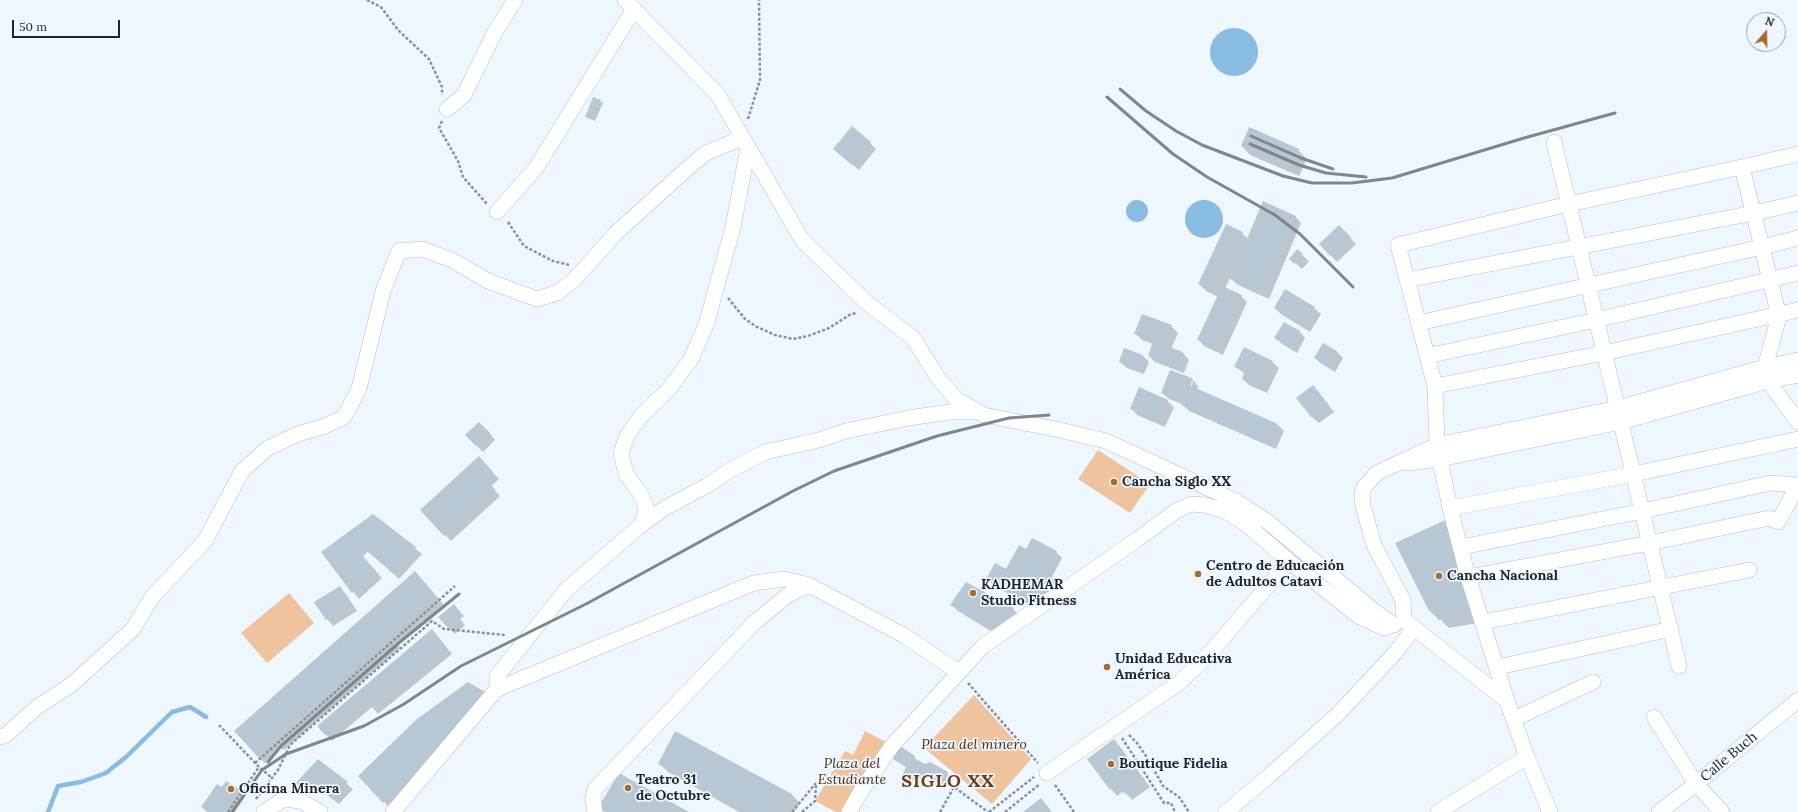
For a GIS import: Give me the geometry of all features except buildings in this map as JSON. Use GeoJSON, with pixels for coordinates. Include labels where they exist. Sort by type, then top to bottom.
{"type":"FeatureCollection","features":[{"type":"Feature","properties":{"kind":"street"},"geometry":{"type":"LineString","coordinates":[[447,109],[464,95],[495,32],[515,0]]}},
{"type":"Feature","properties":{"kind":"street"},"geometry":{"type":"LineString","coordinates":[[497,212],[536,168],[630,4],[718,95],[802,240],[866,302],[913,338],[938,378],[956,399],[979,412],[1002,420],[1060,430],[1106,442],[1236,501],[1268,522],[1367,605],[1404,624],[1507,701]]}},
{"type":"Feature","properties":{"kind":"street"},"geometry":{"type":"LineString","coordinates":[[1554,142],[1680,666]]}},
{"type":"Feature","properties":{"kind":"street"},"geometry":{"type":"LineString","coordinates":[[0,737],[6,735],[37,707],[71,685],[133,629],[152,597],[205,541],[242,471],[268,448],[298,434],[325,426],[344,416],[359,389],[383,291],[400,251],[422,249],[452,260],[488,281],[536,299],[557,293],[581,272],[616,233],[706,153],[745,143]]}},
{"type":"Feature","properties":{"kind":"street"},"geometry":{"type":"LineString","coordinates":[[641,525],[645,515],[646,506],[640,493],[626,474],[621,453],[628,436],[641,416],[669,388],[690,360],[706,325],[733,227],[745,143]]}},
{"type":"Feature","properties":{"kind":"street"},"geometry":{"type":"LineString","coordinates":[[1550,812],[1527,757],[1507,701],[1498,668],[1468,577],[1450,508],[1438,452],[1435,386],[1398,245],[1569,204],[1798,154]]}},
{"type":"Feature","properties":{"kind":"street"},"geometry":{"type":"LineString","coordinates":[[1742,167],[1779,316],[1766,374],[1798,422]]}},
{"type":"Feature","properties":{"kind":"street"},"geometry":{"type":"LineString","coordinates":[[1407,280],[1754,213],[1798,203]]}},
{"type":"Feature","properties":{"kind":"street"},"geometry":{"type":"LineString","coordinates":[[1418,323],[1798,238]]}},
{"type":"Feature","properties":{"kind":"street"},"geometry":{"type":"LineString","coordinates":[[1427,356],[1596,320],[1798,273]]}},
{"type":"Feature","properties":{"kind":"street"},"geometry":{"type":"LineString","coordinates":[[1435,386],[1604,353],[1779,316],[1798,310]]}},
{"type":"Feature","properties":{"kind":"street"},"geometry":{"type":"LineString","coordinates":[[1226,812],[1338,714],[1395,653],[1404,624],[1403,600],[1374,545],[1362,500],[1364,487],[1372,477],[1392,465],[1438,452],[1620,415],[1766,374],[1798,360]]}},
{"type":"Feature","properties":{"kind":"street"},"geometry":{"type":"LineString","coordinates":[[1766,374],[1798,375]]}},
{"type":"Feature","properties":{"kind":"street"},"geometry":{"type":"LineString","coordinates":[[497,689],[497,676],[566,590],[641,525],[664,508],[696,492],[727,472],[765,452],[819,440],[846,431],[908,418],[950,412],[979,412]]}},
{"type":"Feature","properties":{"kind":"street"},"geometry":{"type":"LineString","coordinates":[[1450,508],[1634,474],[1798,439]]}},
{"type":"Feature","properties":{"kind":"street"},"geometry":{"type":"LineString","coordinates":[[1461,546],[1642,511],[1770,483],[1798,485],[1778,522],[1769,518],[1650,543],[1468,577]]}},
{"type":"Feature","properties":{"kind":"street"},"geometry":{"type":"LineString","coordinates":[[849,812],[861,791],[892,747],[983,646],[1176,511],[1191,504],[1205,505],[1232,515],[1245,523],[1288,561],[1358,616],[1384,628],[1404,624]]}},
{"type":"Feature","properties":{"kind":"street"},"geometry":{"type":"LineString","coordinates":[[1047,773],[1180,682],[1211,652],[1288,561]]}},
{"type":"Feature","properties":{"kind":"street"},"geometry":{"type":"LineString","coordinates":[[1483,622],[1749,570]]}},
{"type":"Feature","properties":{"kind":"street"},"geometry":{"type":"LineString","coordinates":[[393,812],[497,689],[754,583],[784,579],[809,585],[905,636],[958,672]]}},
{"type":"Feature","properties":{"kind":"street"},"geometry":{"type":"LineString","coordinates":[[595,812],[592,798],[595,789],[755,622],[788,595],[809,585]]}},
{"type":"Feature","properties":{"kind":"street"},"geometry":{"type":"LineString","coordinates":[[1498,668],[1671,629]]}},
{"type":"Feature","properties":{"kind":"street"},"geometry":{"type":"LineString","coordinates":[[1514,719],[1593,682]]}},
{"type":"Feature","properties":{"kind":"street","name":"Calle Buch"},"geometry":{"type":"LineString","coordinates":[[1659,812],[1696,784],[1798,700]]}},
{"type":"Feature","properties":{"kind":"street"},"geometry":{"type":"LineString","coordinates":[[1654,717],[1696,784],[1722,812]]}},
{"type":"Feature","properties":{"kind":"street"},"geometry":{"type":"LineString","coordinates":[[1438,812],[1527,757]]}},
{"type":"Feature","properties":{"kind":"street"},"geometry":{"type":"LineString","coordinates":[[264,812],[284,799],[300,800],[320,812]]}},
{"type":"Feature","properties":{"kind":"path"},"geometry":{"type":"LineString","coordinates":[[367,0],[381,7],[398,30],[429,59],[442,87],[441,100],[447,109],[439,128],[458,161],[463,177],[486,204],[509,223],[524,246],[553,261],[570,265],[581,272]]}},
{"type":"Feature","properties":{"kind":"path"},"geometry":{"type":"LineString","coordinates":[[745,143],[760,80],[759,0]]}},
{"type":"Feature","properties":{"kind":"path"},"geometry":{"type":"LineString","coordinates":[[720,277],[727,296],[746,319],[757,327],[775,335],[793,339],[808,336],[829,328],[851,314],[862,312],[879,312]]}},
{"type":"Feature","properties":{"kind":"path"},"geometry":{"type":"LineString","coordinates":[[255,763],[455,586]]}},
{"type":"Feature","properties":{"kind":"path"},"geometry":{"type":"LineString","coordinates":[[261,793],[278,770],[290,745],[432,621],[444,630],[504,635]]}},
{"type":"Feature","properties":{"kind":"path"},"geometry":{"type":"LineString","coordinates":[[958,672],[1047,773],[1074,812]]}},
{"type":"Feature","properties":{"kind":"path"},"geometry":{"type":"LineString","coordinates":[[219,725],[255,763],[272,778]]}},
{"type":"Feature","properties":{"kind":"path"},"geometry":{"type":"LineString","coordinates":[[1118,725],[1124,742],[1140,768],[1164,803],[1171,803],[1175,812]]}},
{"type":"Feature","properties":{"kind":"path"},"geometry":{"type":"LineString","coordinates":[[1118,725],[1137,743],[1163,786],[1179,797],[1189,812]]}},
{"type":"Feature","properties":{"kind":"path"},"geometry":{"type":"LineString","coordinates":[[228,812],[259,767]]}},
{"type":"Feature","properties":{"kind":"path"},"geometry":{"type":"LineString","coordinates":[[940,812],[954,787],[989,812],[1047,773]]}},
{"type":"Feature","properties":{"kind":"path"},"geometry":{"type":"LineString","coordinates":[[1005,812],[1047,773]]}},
{"type":"Feature","properties":{"kind":"path"},"geometry":{"type":"LineString","coordinates":[[792,812],[816,784],[815,801],[802,812]]}},
{"type":"Feature","properties":{"kind":"green space","name":"Cancha Siglo XX"},"geometry":{"type":"Polygon","coordinates":[[[1098,450],[1150,484],[1130,513],[1078,479],[1098,450]]]}},
{"type":"Feature","properties":{"kind":"green space"},"geometry":{"type":"Polygon","coordinates":[[[289,593],[314,623],[267,663],[241,633],[289,593]]]}},
{"type":"Feature","properties":{"kind":"green space","name":"Plaza del minero"},"geometry":{"type":"Polygon","coordinates":[[[974,695],[1031,759],[992,804],[924,748],[974,695]]]}},
{"type":"Feature","properties":{"kind":"green space","name":"Plaza del Estudiante"},"geometry":{"type":"Polygon","coordinates":[[[865,731],[890,744],[846,812],[836,812],[815,801],[845,751],[853,755],[865,731]]]}},
{"type":"Feature","properties":{"kind":"water"},"geometry":{"type":"Polygon","coordinates":[[[1229,28],[1239,28],[1248,32],[1254,38],[1258,47],[1258,57],[1254,66],[1248,72],[1239,76],[1229,76],[1220,72],[1214,66],[1210,57],[1210,47],[1214,38],[1220,32],[1229,28]]]}},
{"type":"Feature","properties":{"kind":"water"},"geometry":{"type":"Polygon","coordinates":[[[1133,200],[1141,200],[1148,207],[1148,215],[1141,222],[1133,222],[1126,215],[1126,207],[1133,200]]]}},
{"type":"Feature","properties":{"kind":"water"},"geometry":{"type":"Polygon","coordinates":[[[1204,200],[1214,203],[1220,209],[1223,219],[1220,229],[1214,235],[1204,238],[1194,235],[1188,229],[1185,219],[1188,209],[1194,203],[1204,200]]]}},
{"type":"Feature","properties":{"kind":"waterway"},"geometry":{"type":"LineString","coordinates":[[48,812],[58,786],[81,782],[106,773],[126,757],[172,712],[190,707],[206,717]]}},
{"type":"Feature","properties":{"kind":"railway"},"geometry":{"type":"LineString","coordinates":[[1120,89],[1146,111],[1176,131],[1202,145],[1283,176],[1312,183],[1352,183],[1392,178],[1524,138],[1615,113]]}},
{"type":"Feature","properties":{"kind":"railway"},"geometry":{"type":"LineString","coordinates":[[1107,97],[1173,154],[1207,177],[1275,215],[1300,234],[1353,287]]}},
{"type":"Feature","properties":{"kind":"railway"},"geometry":{"type":"LineString","coordinates":[[1251,136],[1301,158],[1333,169]]}},
{"type":"Feature","properties":{"kind":"railway"},"geometry":{"type":"LineString","coordinates":[[1250,144],[1299,165],[1326,173],[1366,177]]}},
{"type":"Feature","properties":{"kind":"railway"},"geometry":{"type":"LineString","coordinates":[[232,812],[262,770],[286,754],[364,726],[404,704],[461,666],[586,604],[793,491],[834,471],[937,436],[1009,418],[1049,415]]}},
{"type":"Feature","properties":{"kind":"railway"},"geometry":{"type":"LineString","coordinates":[[268,762],[281,746],[400,642],[459,594]]}},
{"type":"Feature","properties":{"kind":"place","name":"Cancha Siglo XX"},"geometry":{"type":"Point","coordinates":[1114,482]}},
{"type":"Feature","properties":{"kind":"place","name":"Centro de Educación de Adultos Catavi"},"geometry":{"type":"Point","coordinates":[1198,574]}},
{"type":"Feature","properties":{"kind":"place","name":"Cancha Nacional"},"geometry":{"type":"Point","coordinates":[1439,576]}},
{"type":"Feature","properties":{"kind":"place","name":"KADHEMAR Studio Fitness"},"geometry":{"type":"Point","coordinates":[973,593]}},
{"type":"Feature","properties":{"kind":"place","name":"Unidad Educativa América"},"geometry":{"type":"Point","coordinates":[1107,667]}},
{"type":"Feature","properties":{"kind":"place","name":"Boutique Fidelia"},"geometry":{"type":"Point","coordinates":[1111,764]}},
{"type":"Feature","properties":{"kind":"place","name":"Teatro 31 de Octubre"},"geometry":{"type":"Point","coordinates":[628,788]}},
{"type":"Feature","properties":{"kind":"place","name":"Oficina Minera"},"geometry":{"type":"Point","coordinates":[231,789]}},
{"type":"Feature","properties":{"kind":"district","name":"SIGLO XX"},"geometry":{"type":"Point","coordinates":[948,782]}}]}
